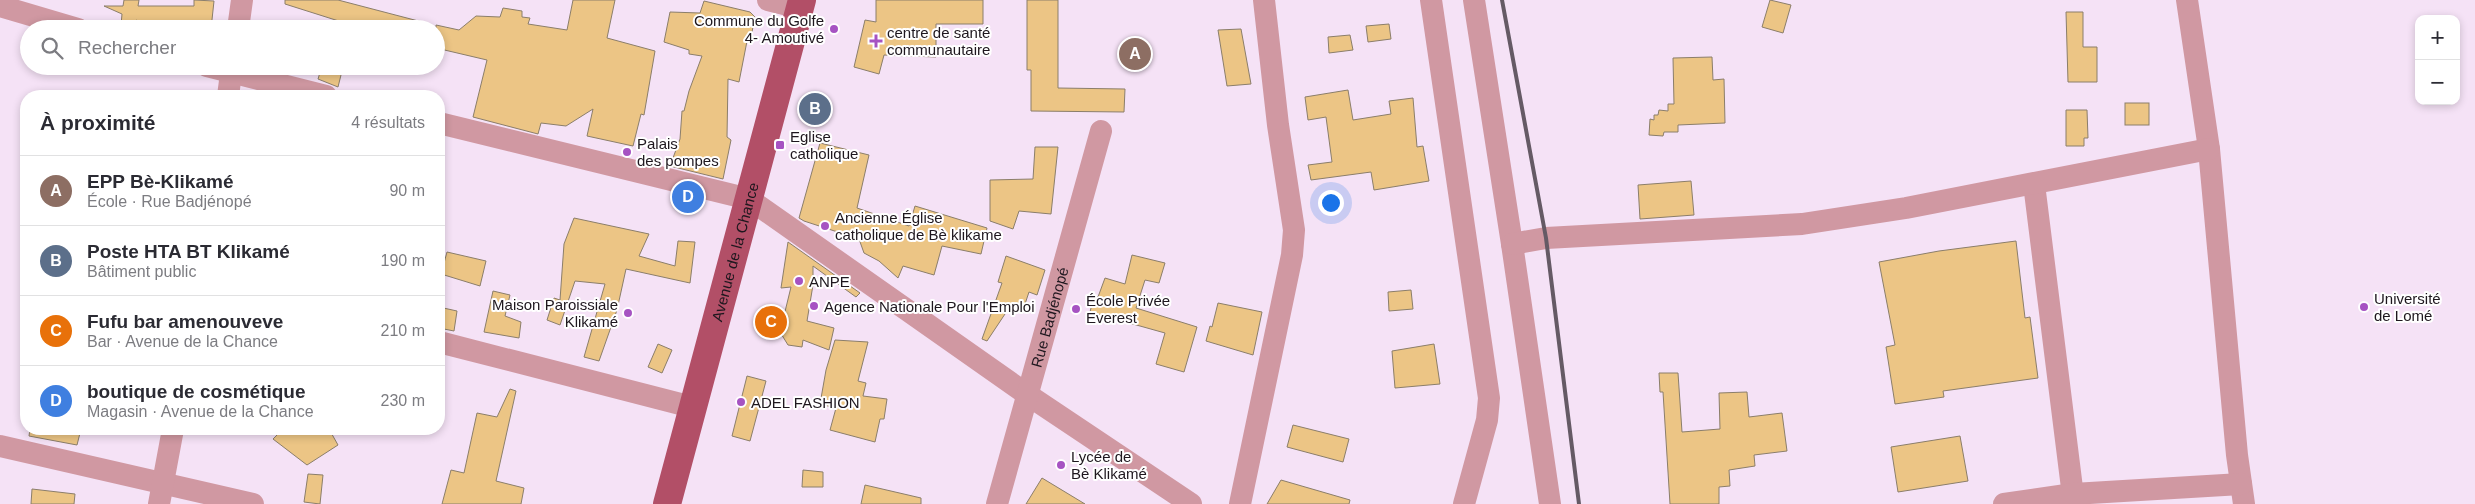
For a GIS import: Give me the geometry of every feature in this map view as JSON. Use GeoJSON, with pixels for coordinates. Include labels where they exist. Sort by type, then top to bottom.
{"type":"FeatureCollection","features":[{"type":"Feature","properties":{"kind":"main road","name":"Avenue de la Chance"},"geometry":{"type":"LineString","coordinates":[[667,504],[801,4]]}},
{"type":"Feature","properties":{"kind":"street"},"geometry":{"type":"LineString","coordinates":[[239,20],[242,0]]}},
{"type":"Feature","properties":{"kind":"street"},"geometry":{"type":"LineString","coordinates":[[768,0],[801,4]]}},
{"type":"Feature","properties":{"kind":"street"},"geometry":{"type":"LineString","coordinates":[[1240,504],[1292,255],[1293,242],[1264,0]]}},
{"type":"Feature","properties":{"kind":"street"},"geometry":{"type":"LineString","coordinates":[[1430,0],[1489,398],[1488,420],[1464,504]]}},
{"type":"Feature","properties":{"kind":"street"},"geometry":{"type":"LineString","coordinates":[[1474,0],[1550,504]]}},
{"type":"Feature","properties":{"kind":"street"},"geometry":{"type":"LineString","coordinates":[[2004,504],[2073,499],[2242,494],[2209,149],[2187,0]]}},
{"type":"Feature","properties":{"kind":"street"},"geometry":{"type":"LineString","coordinates":[[0,6],[47,20]]}},
{"type":"Feature","properties":{"kind":"street"},"geometry":{"type":"LineString","coordinates":[[229,90],[231,75]]}},
{"type":"Feature","properties":{"kind":"street"},"geometry":{"type":"LineString","coordinates":[[250,75],[304,90]]}},
{"type":"Feature","properties":{"kind":"street"},"geometry":{"type":"LineString","coordinates":[[445,125],[749,198],[1028,395],[1191,504]]}},
{"type":"Feature","properties":{"kind":"street","name":"Rue Badjénopé"},"geometry":{"type":"LineString","coordinates":[[998,504],[1101,131]]}},
{"type":"Feature","properties":{"kind":"street"},"geometry":{"type":"LineString","coordinates":[[1512,244],[1546,238],[1802,224],[2034,184],[2209,149]]}},
{"type":"Feature","properties":{"kind":"street"},"geometry":{"type":"LineString","coordinates":[[2034,184],[2073,499]]}},
{"type":"Feature","properties":{"kind":"street"},"geometry":{"type":"LineString","coordinates":[[445,344],[692,407]]}},
{"type":"Feature","properties":{"kind":"street"},"geometry":{"type":"LineString","coordinates":[[161,493],[172,435]]}},
{"type":"Feature","properties":{"kind":"street"},"geometry":{"type":"LineString","coordinates":[[0,446],[161,493],[254,504]]}},
{"type":"Feature","properties":{"kind":"building"},"geometry":{"type":"Polygon","coordinates":[[[124,0],[139,0],[138,6],[194,6],[194,0],[214,1],[212,20],[121,20],[122,14],[104,6],[123,6],[124,0]]]}},
{"type":"Feature","properties":{"kind":"building"},"geometry":{"type":"Polygon","coordinates":[[[285,0],[338,0],[415,20],[336,20],[285,4],[285,0]]]}},
{"type":"Feature","properties":{"kind":"building"},"geometry":{"type":"Polygon","coordinates":[[[573,0],[615,0],[607,38],[655,51],[644,115],[641,114],[633,146],[587,136],[593,109],[566,126],[541,123],[538,134],[473,117],[487,60],[445,50],[445,27],[459,30],[476,16],[500,17],[503,8],[522,11],[522,17],[530,18],[528,24],[567,30],[573,0]]]}},
{"type":"Feature","properties":{"kind":"building"},"geometry":{"type":"Polygon","coordinates":[[[876,0],[983,0],[983,24],[936,24],[936,57],[884,55],[879,74],[854,67],[865,20],[876,22],[876,0]]]}},
{"type":"Feature","properties":{"kind":"building"},"geometry":{"type":"Polygon","coordinates":[[[1027,0],[1058,0],[1058,88],[1125,89],[1124,112],[1031,111],[1031,70],[1027,70],[1027,0]]]}},
{"type":"Feature","properties":{"kind":"building"},"geometry":{"type":"Polygon","coordinates":[[[1770,0],[1791,5],[1783,33],[1762,27],[1770,0]]]}},
{"type":"Feature","properties":{"kind":"building"},"geometry":{"type":"Polygon","coordinates":[[[704,1],[750,12],[755,17],[751,37],[748,36],[739,82],[728,79],[727,137],[731,140],[723,179],[670,166],[680,139],[682,111],[684,111],[702,56],[689,54],[689,50],[664,42],[670,12],[700,13],[704,1]]]}},
{"type":"Feature","properties":{"kind":"building"},"geometry":{"type":"Polygon","coordinates":[[[2066,12],[2083,12],[2083,47],[2097,47],[2097,82],[2068,82],[2066,12]]]}},
{"type":"Feature","properties":{"kind":"building"},"geometry":{"type":"Polygon","coordinates":[[[1389,24],[1391,39],[1368,42],[1366,26],[1389,24]]]}},
{"type":"Feature","properties":{"kind":"building"},"geometry":{"type":"Polygon","coordinates":[[[1241,29],[1251,84],[1227,86],[1218,30],[1241,29]]]}},
{"type":"Feature","properties":{"kind":"building"},"geometry":{"type":"Polygon","coordinates":[[[1350,35],[1353,50],[1329,53],[1328,37],[1350,35]]]}},
{"type":"Feature","properties":{"kind":"building"},"geometry":{"type":"Polygon","coordinates":[[[1712,57],[1713,80],[1724,79],[1725,123],[1678,125],[1678,132],[1664,132],[1663,136],[1649,135],[1650,119],[1654,120],[1654,115],[1658,115],[1659,110],[1668,111],[1668,104],[1674,104],[1673,58],[1712,57]]]}},
{"type":"Feature","properties":{"kind":"building"},"geometry":{"type":"Polygon","coordinates":[[[319,75],[341,75],[338,87],[318,79],[319,75]]]}},
{"type":"Feature","properties":{"kind":"building"},"geometry":{"type":"Polygon","coordinates":[[[1348,90],[1353,120],[1391,114],[1389,101],[1413,98],[1417,147],[1423,146],[1429,181],[1374,190],[1371,172],[1311,180],[1308,165],[1332,162],[1326,117],[1308,120],[1305,97],[1348,90]]]}},
{"type":"Feature","properties":{"kind":"building"},"geometry":{"type":"Polygon","coordinates":[[[2125,103],[2149,103],[2149,125],[2125,125],[2125,103]]]}},
{"type":"Feature","properties":{"kind":"building"},"geometry":{"type":"Polygon","coordinates":[[[2066,110],[2087,110],[2088,138],[2084,138],[2084,146],[2066,146],[2066,110]]]}},
{"type":"Feature","properties":{"kind":"building"},"geometry":{"type":"Polygon","coordinates":[[[820,143],[869,155],[857,208],[909,226],[915,206],[987,228],[981,254],[942,246],[934,275],[903,266],[898,278],[879,261],[864,253],[859,239],[799,218],[820,143]]]}},
{"type":"Feature","properties":{"kind":"building"},"geometry":{"type":"Polygon","coordinates":[[[1035,147],[1058,147],[1051,214],[1019,211],[1013,229],[990,221],[990,180],[1033,179],[1035,147]]]}},
{"type":"Feature","properties":{"kind":"building"},"geometry":{"type":"Polygon","coordinates":[[[1691,181],[1694,215],[1640,219],[1638,185],[1691,181]]]}},
{"type":"Feature","properties":{"kind":"building"},"geometry":{"type":"Polygon","coordinates":[[[574,218],[649,234],[639,256],[675,266],[678,241],[695,242],[690,283],[626,269],[617,310],[599,361],[584,357],[605,284],[575,281],[560,325],[547,320],[554,298],[560,300],[564,244],[574,218]]]}},
{"type":"Feature","properties":{"kind":"building"},"geometry":{"type":"Polygon","coordinates":[[[2016,241],[2025,318],[2030,317],[2038,378],[1943,391],[1944,397],[1895,404],[1886,347],[1895,345],[1879,262],[1939,251],[2016,241]]]}},
{"type":"Feature","properties":{"kind":"building"},"geometry":{"type":"Polygon","coordinates":[[[788,242],[860,293],[856,297],[813,266],[813,285],[807,321],[834,328],[829,350],[803,340],[802,347],[788,345],[780,332],[791,287],[781,288],[788,242]]]}},
{"type":"Feature","properties":{"kind":"building"},"geometry":{"type":"Polygon","coordinates":[[[447,252],[486,261],[480,286],[445,275],[447,252]]]}},
{"type":"Feature","properties":{"kind":"building"},"geometry":{"type":"Polygon","coordinates":[[[1132,255],[1165,263],[1159,283],[1145,280],[1136,308],[1197,327],[1184,372],[1156,364],[1165,333],[1090,312],[1094,296],[1098,297],[1105,278],[1125,284],[1132,255]]]}},
{"type":"Feature","properties":{"kind":"building"},"geometry":{"type":"Polygon","coordinates":[[[1006,256],[1045,270],[1037,295],[1029,292],[1022,313],[1009,308],[987,341],[982,339],[1002,283],[998,282],[1006,256]]]}},
{"type":"Feature","properties":{"kind":"building"},"geometry":{"type":"Polygon","coordinates":[[[1411,290],[1413,309],[1389,311],[1388,292],[1411,290]]]}},
{"type":"Feature","properties":{"kind":"building"},"geometry":{"type":"Polygon","coordinates":[[[493,291],[510,295],[505,316],[521,322],[519,338],[484,332],[493,291]]]}},
{"type":"Feature","properties":{"kind":"building"},"geometry":{"type":"Polygon","coordinates":[[[1218,303],[1262,312],[1253,355],[1206,341],[1210,326],[1212,327],[1218,303]]]}},
{"type":"Feature","properties":{"kind":"building"},"geometry":{"type":"Polygon","coordinates":[[[445,308],[457,311],[454,331],[445,329],[445,308]]]}},
{"type":"Feature","properties":{"kind":"building"},"geometry":{"type":"Polygon","coordinates":[[[835,340],[868,342],[858,381],[866,383],[863,396],[887,399],[884,419],[880,419],[875,442],[830,430],[836,408],[820,404],[826,370],[835,340]]]}},
{"type":"Feature","properties":{"kind":"building"},"geometry":{"type":"Polygon","coordinates":[[[658,344],[672,350],[662,373],[648,367],[658,344]]]}},
{"type":"Feature","properties":{"kind":"building"},"geometry":{"type":"Polygon","coordinates":[[[1434,344],[1440,384],[1395,388],[1392,351],[1434,344]]]}},
{"type":"Feature","properties":{"kind":"building"},"geometry":{"type":"Polygon","coordinates":[[[1659,373],[1678,373],[1682,432],[1720,429],[1719,393],[1747,392],[1749,417],[1782,413],[1787,451],[1754,455],[1755,466],[1729,470],[1730,486],[1719,487],[1719,504],[1670,504],[1663,392],[1660,392],[1659,373]]]}},
{"type":"Feature","properties":{"kind":"building"},"geometry":{"type":"Polygon","coordinates":[[[747,376],[766,381],[750,441],[732,436],[747,376]]]}},
{"type":"Feature","properties":{"kind":"building"},"geometry":{"type":"Polygon","coordinates":[[[510,389],[516,391],[496,481],[524,488],[521,504],[442,504],[451,470],[464,473],[477,413],[497,417],[510,389]]]}},
{"type":"Feature","properties":{"kind":"building"},"geometry":{"type":"Polygon","coordinates":[[[1293,425],[1349,439],[1343,462],[1287,447],[1293,425]]]}},
{"type":"Feature","properties":{"kind":"building"},"geometry":{"type":"Polygon","coordinates":[[[29,435],[80,435],[77,445],[29,435]]]}},
{"type":"Feature","properties":{"kind":"building"},"geometry":{"type":"Polygon","coordinates":[[[277,435],[332,435],[338,445],[307,465],[273,439],[277,435]]]}},
{"type":"Feature","properties":{"kind":"building"},"geometry":{"type":"Polygon","coordinates":[[[1960,436],[1968,481],[1898,492],[1891,447],[1960,436]]]}},
{"type":"Feature","properties":{"kind":"building"},"geometry":{"type":"Polygon","coordinates":[[[803,470],[823,472],[823,487],[802,487],[803,470]]]}},
{"type":"Feature","properties":{"kind":"building"},"geometry":{"type":"Polygon","coordinates":[[[308,474],[323,475],[320,504],[304,502],[308,474]]]}},
{"type":"Feature","properties":{"kind":"building"},"geometry":{"type":"Polygon","coordinates":[[[1042,478],[1085,504],[1026,504],[1042,478]]]}},
{"type":"Feature","properties":{"kind":"building"},"geometry":{"type":"Polygon","coordinates":[[[1281,480],[1350,500],[1349,504],[1267,504],[1281,480]]]}},
{"type":"Feature","properties":{"kind":"building"},"geometry":{"type":"Polygon","coordinates":[[[865,485],[921,498],[921,504],[861,504],[865,485]]]}},
{"type":"Feature","properties":{"kind":"building"},"geometry":{"type":"Polygon","coordinates":[[[32,489],[75,494],[74,504],[31,504],[32,489]]]}},
{"type":"Feature","properties":{"kind":"railway"},"geometry":{"type":"LineString","coordinates":[[1502,0],[1546,238],[1579,504]]}},
{"type":"Feature","properties":{"kind":"place","name":"Commune du Golfe 4- Amoutivé"},"geometry":{"type":"Point","coordinates":[834,29]}},
{"type":"Feature","properties":{"kind":"place","name":"centre de santé communautaire"},"geometry":{"type":"Point","coordinates":[876,41]}},
{"type":"Feature","properties":{"kind":"place","name":"EPP Bè-Klikamé"},"geometry":{"type":"Point","coordinates":[1135,54]}},
{"type":"Feature","properties":{"kind":"place","name":"Poste HTA BT Klikamé"},"geometry":{"type":"Point","coordinates":[815,109]}},
{"type":"Feature","properties":{"kind":"place","name":"Eglise catholique"},"geometry":{"type":"Point","coordinates":[780,145]}},
{"type":"Feature","properties":{"kind":"place","name":"Palais des pompes"},"geometry":{"type":"Point","coordinates":[627,152]}},
{"type":"Feature","properties":{"kind":"place","name":"boutique de cosmétique"},"geometry":{"type":"Point","coordinates":[688,197]}},
{"type":"Feature","properties":{"kind":"place","name":"Ancienne Église catholique de Bè klikame"},"geometry":{"type":"Point","coordinates":[825,226]}},
{"type":"Feature","properties":{"kind":"place","name":"ANPE"},"geometry":{"type":"Point","coordinates":[799,281]}},
{"type":"Feature","properties":{"kind":"place","name":"Agence Nationale Pour l'Emploi"},"geometry":{"type":"Point","coordinates":[814,306]}},
{"type":"Feature","properties":{"kind":"place","name":"Université de Lomé"},"geometry":{"type":"Point","coordinates":[2364,307]}},
{"type":"Feature","properties":{"kind":"place","name":"École Privée Everest"},"geometry":{"type":"Point","coordinates":[1076,309]}},
{"type":"Feature","properties":{"kind":"place","name":"Maison Paroissiale Klikamé"},"geometry":{"type":"Point","coordinates":[628,313]}},
{"type":"Feature","properties":{"kind":"place","name":"Fufu bar amenouveve"},"geometry":{"type":"Point","coordinates":[771,322]}},
{"type":"Feature","properties":{"kind":"place","name":"ADEL FASHION"},"geometry":{"type":"Point","coordinates":[741,402]}},
{"type":"Feature","properties":{"kind":"place","name":"Lycée de Bè Klikamé"},"geometry":{"type":"Point","coordinates":[1061,465]}}]}
